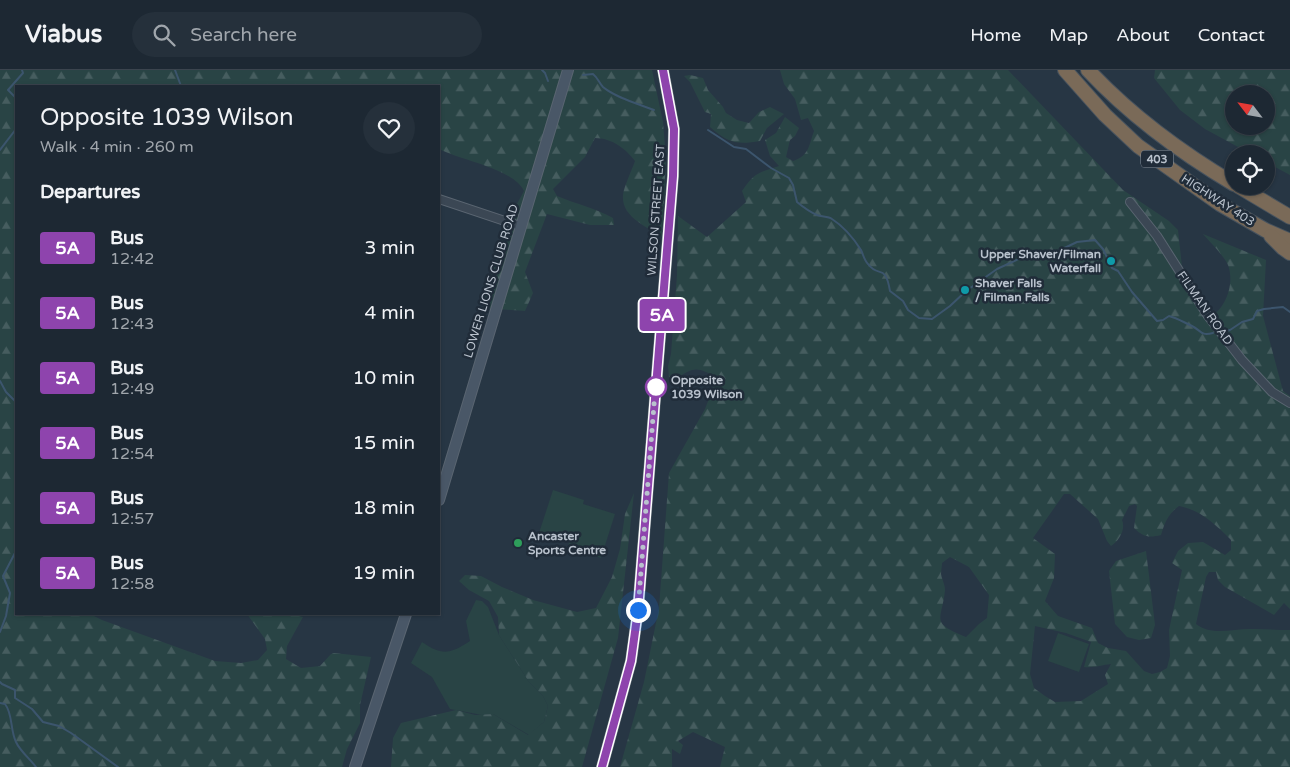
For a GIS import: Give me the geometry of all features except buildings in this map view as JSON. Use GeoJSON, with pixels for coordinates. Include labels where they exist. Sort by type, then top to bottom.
{"type":"FeatureCollection","features":[{"type":"Feature","properties":{"kind":"highway","name":"HIGHWAY 403"},"geometry":{"type":"LineString","coordinates":[[1065,70],[1105,115],[1138,146],[1220,204],[1265,230],[1290,241]]}},
{"type":"Feature","properties":{"kind":"highway","name":"HIGHWAY 403"},"geometry":{"type":"LineString","coordinates":[[1088,70],[1123,105],[1159,135],[1225,178]]}},
{"type":"Feature","properties":{"kind":"highway","name":"HIGHWAY 403"},"geometry":{"type":"LineString","coordinates":[[1253,195],[1290,217]]}},
{"type":"Feature","properties":{"kind":"highway"},"geometry":{"type":"LineString","coordinates":[[1265,230],[1290,253]]}},
{"type":"Feature","properties":{"kind":"main road","name":"LOWER LIONS CLUB ROAD"},"geometry":{"type":"LineString","coordinates":[[440,497],[568,70]]}},
{"type":"Feature","properties":{"kind":"main road","name":"WILSON STREET EAST"},"geometry":{"type":"LineString","coordinates":[[602,767],[631,661],[638,610],[673,176],[674,129],[662,70]]}},
{"type":"Feature","properties":{"kind":"main road"},"geometry":{"type":"LineString","coordinates":[[355,767],[406,615]]}},
{"type":"Feature","properties":{"kind":"street"},"geometry":{"type":"LineString","coordinates":[[440,199],[520,226]]}},
{"type":"Feature","properties":{"kind":"street","name":"FILMAN ROAD"},"geometry":{"type":"LineString","coordinates":[[1130,202],[1157,236],[1208,316],[1231,345],[1272,392],[1290,403]]}},
{"type":"Feature","properties":{"kind":"green space"},"geometry":{"type":"Polygon","coordinates":[[[0,70],[652,70],[663,122],[666,160],[662,237],[636,220],[623,203],[626,183],[635,161],[627,152],[613,142],[595,138],[585,157],[553,189],[557,196],[613,218],[614,225],[590,225],[547,214],[525,272],[533,293],[525,311],[484,308],[483,304],[486,286],[495,265],[506,224],[524,191],[518,183],[498,171],[440,149],[440,85],[15,85],[15,615],[92,615],[215,661],[241,663],[258,660],[267,650],[265,639],[248,615],[296,615],[303,617],[287,646],[286,659],[301,668],[320,666],[334,653],[371,657],[360,705],[360,723],[347,749],[342,767],[0,767],[0,70]]]}},
{"type":"Feature","properties":{"kind":"green space"},"geometry":{"type":"Polygon","coordinates":[[[780,70],[1008,70],[1123,190],[1169,221],[1178,230],[1183,276],[1207,319],[1214,315],[1224,303],[1229,288],[1230,272],[1226,261],[1203,234],[1266,260],[1263,316],[1283,391],[1290,396],[1290,609],[1284,603],[1274,615],[1225,587],[1218,580],[1216,572],[1209,572],[1206,577],[1196,624],[1209,630],[1217,631],[1246,629],[1290,630],[1290,767],[720,767],[725,747],[693,732],[678,741],[683,745],[680,754],[672,749],[672,767],[620,767],[644,682],[659,608],[669,473],[705,409],[717,378],[700,370],[687,372],[675,380],[669,377],[668,366],[671,354],[677,275],[678,216],[707,237],[746,202],[742,191],[750,180],[761,172],[779,166],[770,156],[765,140],[776,133],[785,117],[799,128],[795,136],[790,140],[786,157],[793,161],[805,153],[814,131],[808,118],[801,120],[795,99],[784,84],[780,70]],[[1064,494],[1033,538],[1055,554],[1054,578],[1045,601],[1058,616],[1092,628],[1098,643],[1108,648],[1126,651],[1144,671],[1152,674],[1160,672],[1167,668],[1170,656],[1169,630],[1182,570],[1172,563],[1178,551],[1188,543],[1203,542],[1225,555],[1231,550],[1231,540],[1201,515],[1179,506],[1167,519],[1161,535],[1143,535],[1134,528],[1137,506],[1135,504],[1129,506],[1122,520],[1121,534],[1111,546],[1098,519],[1070,494],[1064,494]],[[950,557],[942,563],[941,574],[945,590],[941,615],[942,624],[966,637],[987,618],[989,595],[969,567],[950,557]],[[1035,626],[1030,674],[1034,688],[1055,702],[1081,701],[1108,684],[1105,675],[1111,664],[1084,667],[1091,642],[1066,633],[1035,626]]]}},
{"type":"Feature","properties":{"kind":"green space"},"geometry":{"type":"Polygon","coordinates":[[[1155,70],[1290,70],[1290,175],[1275,167],[1275,145],[1234,145],[1205,129],[1180,110],[1154,78],[1155,70]]]}},
{"type":"Feature","properties":{"kind":"green space"},"geometry":{"type":"Polygon","coordinates":[[[690,75],[703,78],[708,90],[726,113],[737,120],[749,123],[759,112],[770,107],[784,114],[767,128],[760,141],[739,143],[728,140],[710,127],[711,114],[705,112],[690,82],[684,76],[690,75]]]}},
{"type":"Feature","properties":{"kind":"green space"},"geometry":{"type":"Polygon","coordinates":[[[553,490],[584,500],[583,504],[615,514],[601,558],[568,547],[569,542],[539,533],[553,490]]]}},
{"type":"Feature","properties":{"kind":"green space"},"geometry":{"type":"Polygon","coordinates":[[[634,493],[618,638],[582,767],[391,767],[393,738],[401,723],[456,710],[475,715],[493,714],[528,735],[544,722],[548,706],[543,696],[529,682],[499,635],[498,617],[489,601],[469,590],[459,581],[465,575],[481,576],[533,600],[577,612],[596,608],[612,577],[620,549],[625,514],[634,493]]]}},
{"type":"Feature","properties":{"kind":"green space"},"geometry":{"type":"Polygon","coordinates":[[[1146,551],[1155,625],[1151,638],[1139,640],[1127,637],[1115,624],[1109,571],[1116,561],[1146,551]]]}},
{"type":"Feature","properties":{"kind":"green space"},"geometry":{"type":"Polygon","coordinates":[[[476,600],[482,601],[488,607],[499,635],[529,682],[543,696],[548,706],[544,722],[529,735],[493,714],[482,715],[450,709],[432,677],[411,663],[422,642],[435,650],[446,652],[457,649],[470,641],[466,621],[476,600]]]}},
{"type":"Feature","properties":{"kind":"green space"},"geometry":{"type":"Polygon","coordinates":[[[1058,633],[1089,644],[1079,672],[1048,661],[1058,633]]]}},
{"type":"Feature","properties":{"kind":"waterway"},"geometry":{"type":"LineString","coordinates":[[15,97],[8,90],[23,73],[22,70]]}},
{"type":"Feature","properties":{"kind":"waterway"},"geometry":{"type":"LineString","coordinates":[[175,70],[181,85]]}},
{"type":"Feature","properties":{"kind":"waterway"},"geometry":{"type":"LineString","coordinates":[[542,70],[548,81]]}},
{"type":"Feature","properties":{"kind":"waterway"},"geometry":{"type":"LineString","coordinates":[[583,75],[593,74],[608,91],[621,98],[654,110]]}},
{"type":"Feature","properties":{"kind":"waterway"},"geometry":{"type":"LineString","coordinates":[[0,150],[15,130]]}},
{"type":"Feature","properties":{"kind":"waterway"},"geometry":{"type":"LineString","coordinates":[[708,130],[734,147],[746,149],[771,168],[789,178],[793,185],[797,202],[814,214],[830,218],[844,229],[861,250],[868,264],[884,274],[890,291],[903,301],[908,310],[919,318],[932,319],[997,269],[1023,257],[1056,252],[1077,242],[1095,240],[1103,249],[1112,268],[1118,271],[1132,292],[1157,321],[1169,316],[1203,333],[1213,333]]}},
{"type":"Feature","properties":{"kind":"waterway"},"geometry":{"type":"LineString","coordinates":[[1225,331],[1242,322],[1253,319],[1257,311],[1283,307],[1290,312]]}},
{"type":"Feature","properties":{"kind":"waterway"},"geometry":{"type":"LineString","coordinates":[[0,381],[6,392],[15,401]]}},
{"type":"Feature","properties":{"kind":"waterway"},"geometry":{"type":"LineString","coordinates":[[0,632],[6,616],[10,593],[3,576],[15,553]]}},
{"type":"Feature","properties":{"kind":"waterway"},"geometry":{"type":"LineString","coordinates":[[0,682],[15,690],[15,698],[32,709],[43,722],[59,726],[71,733],[118,767]]}},
{"type":"Feature","properties":{"kind":"waterway"},"geometry":{"type":"LineString","coordinates":[[0,703],[5,704],[8,708],[14,737],[18,745],[36,767]]}},
{"type":"Feature","properties":{"kind":"bus line","name":"5A"},"geometry":{"type":"LineString","coordinates":[[602,767],[631,661],[638,610],[673,176],[674,129],[663,70]]}},
{"type":"Feature","properties":{"kind":"place","name":"Upper Shaver/Filman Waterfall"},"geometry":{"type":"Point","coordinates":[1111,261]}},
{"type":"Feature","properties":{"kind":"place","name":"Shaver Falls / Filman Falls"},"geometry":{"type":"Point","coordinates":[965,290]}},
{"type":"Feature","properties":{"kind":"place","name":"Opposite 1039 Wilson"},"geometry":{"type":"Point","coordinates":[656,387]}},
{"type":"Feature","properties":{"kind":"place","name":"Ancaster Sports Centre"},"geometry":{"type":"Point","coordinates":[518,543]}},
{"type":"Feature","properties":{"kind":"route"},"geometry":{"type":"LineString","coordinates":[[638,610],[656,379],[656,387]]}}]}
